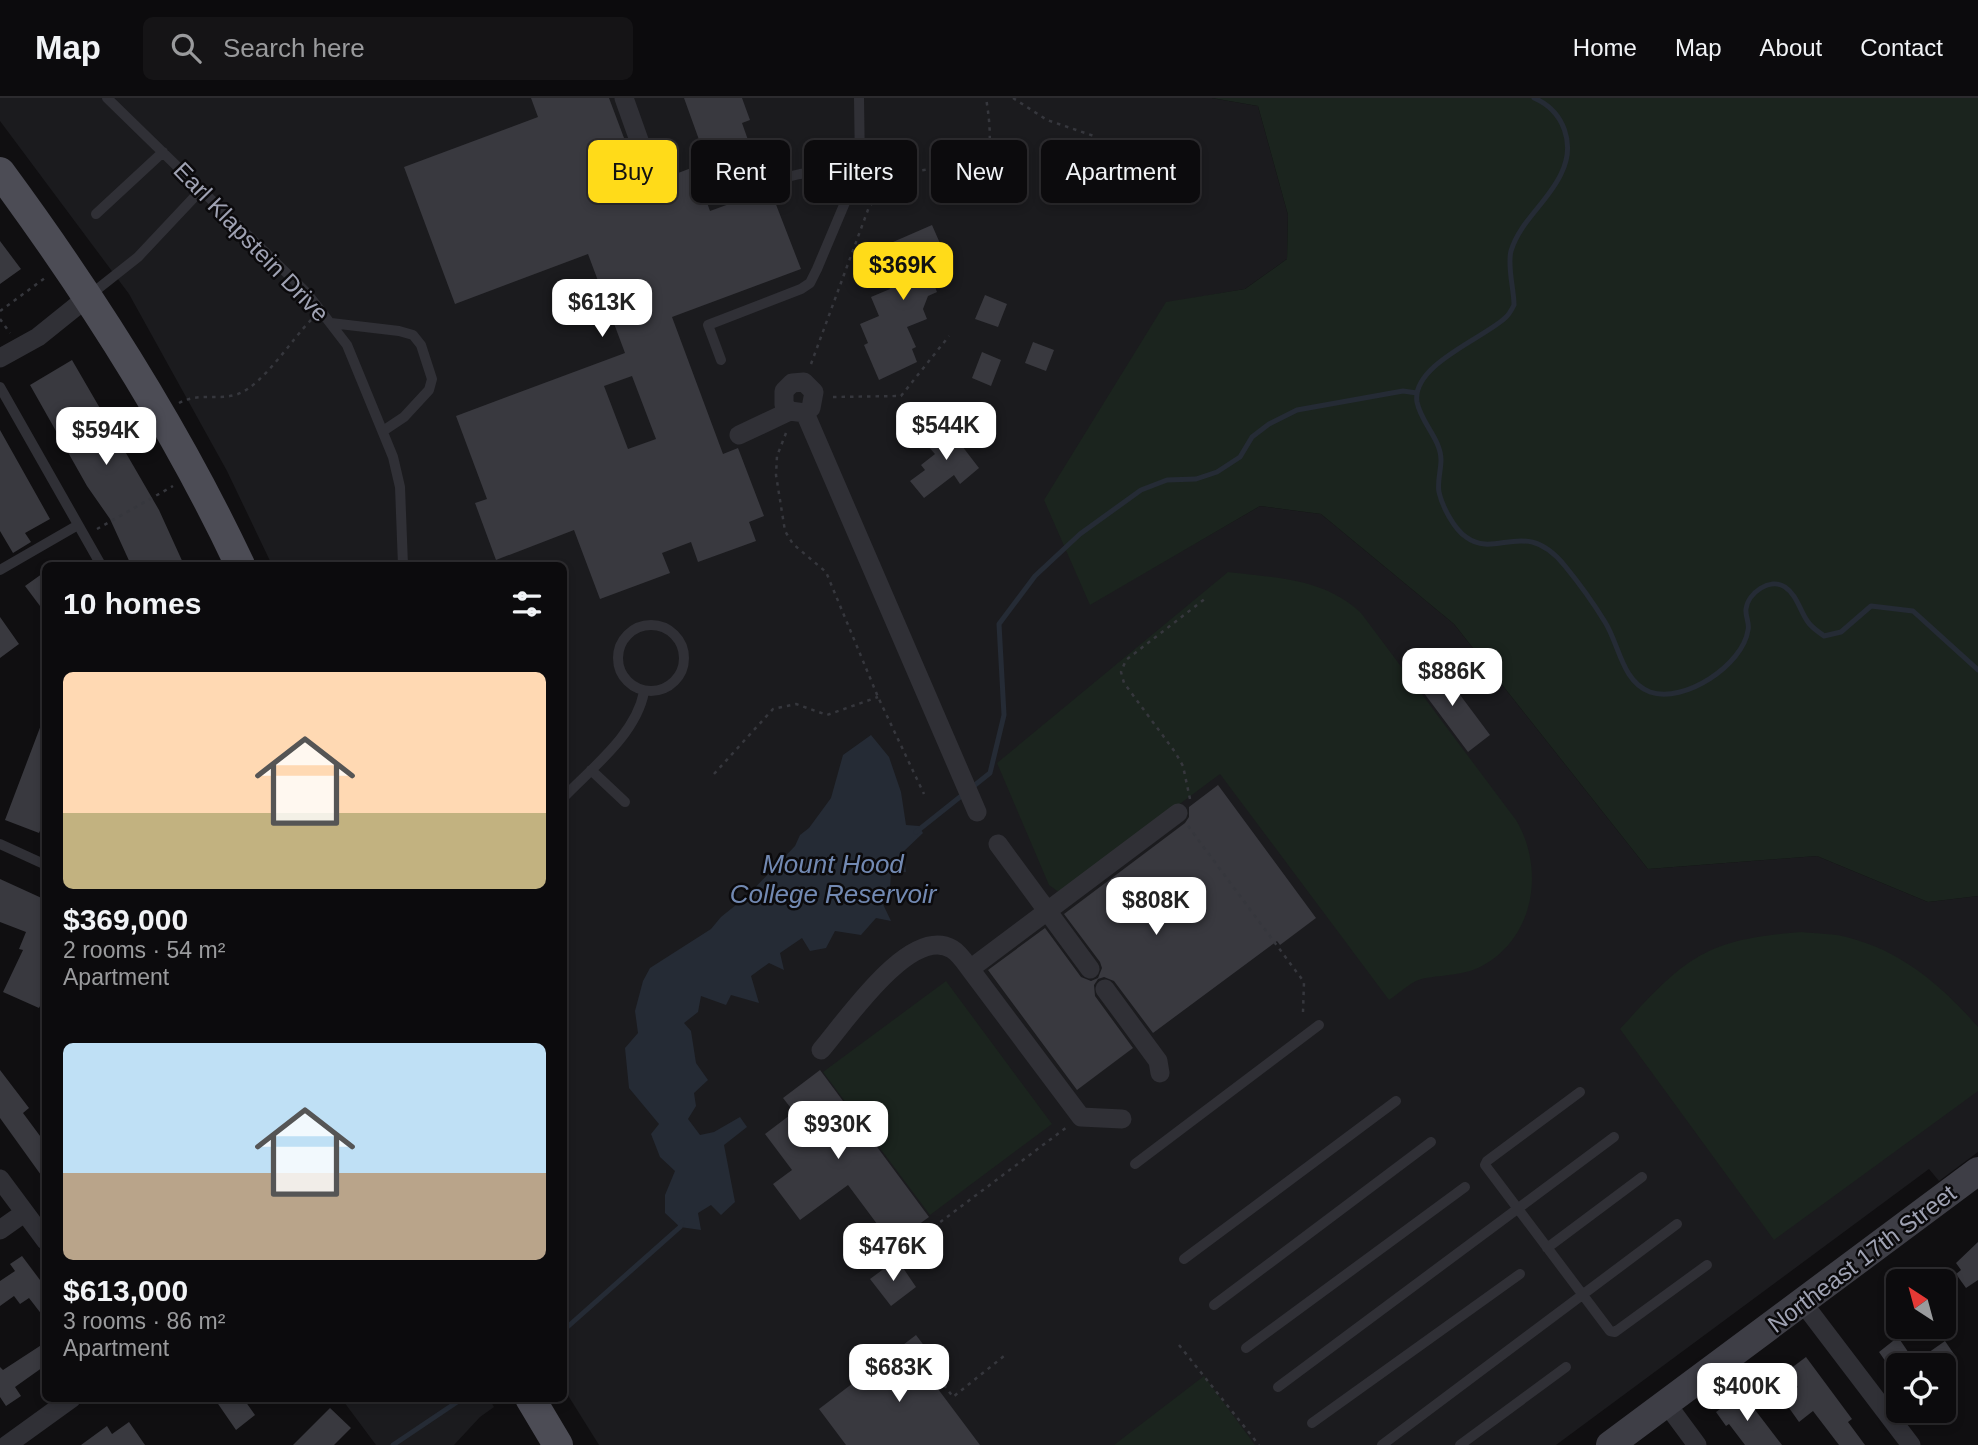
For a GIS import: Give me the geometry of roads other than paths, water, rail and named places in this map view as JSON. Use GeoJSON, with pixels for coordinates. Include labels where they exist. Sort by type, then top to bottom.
{"type":"FeatureCollection","features":[{"type":"Feature","properties":{"kind":"main road"},"geometry":{"type":"LineString","coordinates":[[0,172],[89,296],[161,413],[239,562]]}},
{"type":"Feature","properties":{"kind":"main road"},"geometry":{"type":"LineString","coordinates":[[532,1402],[558,1445]]}},
{"type":"Feature","properties":{"kind":"street"},"geometry":{"type":"LineString","coordinates":[[624,98],[639,140]]}},
{"type":"Feature","properties":{"kind":"street"},"geometry":{"type":"LineString","coordinates":[[0,358],[38,337],[89,296]]}},
{"type":"Feature","properties":{"kind":"street"},"geometry":{"type":"LineString","coordinates":[[739,435],[802,403],[977,812]]}},
{"type":"Feature","properties":{"kind":"street"},"geometry":{"type":"LineString","coordinates":[[970,969],[1178,813]]}},
{"type":"Feature","properties":{"kind":"street"},"geometry":{"type":"LineString","coordinates":[[998,844],[1090,969]]}},
{"type":"Feature","properties":{"kind":"street"},"geometry":{"type":"LineString","coordinates":[[821,1049],[887,973],[922,948],[939,944],[951,948],[970,969],[1081,1117],[1122,1119]]}},
{"type":"Feature","properties":{"kind":"street"},"geometry":{"type":"LineString","coordinates":[[1105,989],[1158,1061],[1160,1073]]}},
{"type":"Feature","properties":{"kind":"street","name":"Northeast 17th Street"},"geometry":{"type":"LineString","coordinates":[[1610,1445],[1978,1171]]}},
{"type":"Feature","properties":{"kind":"street"},"geometry":{"type":"LineString","coordinates":[[0,1179],[42,1236]]}},
{"type":"Feature","properties":{"kind":"street"},"geometry":{"type":"LineString","coordinates":[[0,1230],[24,1213]]}},
{"type":"Feature","properties":{"kind":"street"},"geometry":{"type":"LineString","coordinates":[[1803,1303],[1910,1445]]}},
{"type":"Feature","properties":{"kind":"street"},"geometry":{"type":"LineString","coordinates":[[7,1445],[66,1402]]}},
{"type":"Feature","properties":{"kind":"street"},"geometry":{"type":"LineString","coordinates":[[1666,1403],[1697,1445]]}},
{"type":"Feature","properties":{"kind":"lane","name":"Earl Klapstein Drive"},"geometry":{"type":"LineString","coordinates":[[107,98],[331,323],[360,372],[383,430],[400,487],[403,562]]}},
{"type":"Feature","properties":{"kind":"lane"},"geometry":{"type":"LineString","coordinates":[[859,98],[860,140]]}},
{"type":"Feature","properties":{"kind":"lane"},"geometry":{"type":"LineString","coordinates":[[96,214],[163,152]]}},
{"type":"Feature","properties":{"kind":"lane"},"geometry":{"type":"LineString","coordinates":[[89,296],[138,257],[201,190]]}},
{"type":"Feature","properties":{"kind":"lane"},"geometry":{"type":"LineString","coordinates":[[721,360],[708,325],[801,289],[810,283],[844,203]]}},
{"type":"Feature","properties":{"kind":"lane"},"geometry":{"type":"LineString","coordinates":[[331,323],[399,331],[413,335],[421,345],[432,379],[429,390],[404,417],[383,430]]}},
{"type":"Feature","properties":{"kind":"lane"},"geometry":{"type":"LineString","coordinates":[[0,387],[99,562]]}},
{"type":"Feature","properties":{"kind":"lane"},"geometry":{"type":"LineString","coordinates":[[0,570],[78,525]]}},
{"type":"Feature","properties":{"kind":"lane"},"geometry":{"type":"LineString","coordinates":[[645,625],[658,625],[680,640],[684,665],[679,678],[670,687],[657,692],[644,692],[623,677],[618,665],[618,651],[623,639],[633,630],[645,625]]}},
{"type":"Feature","properties":{"kind":"lane"},"geometry":{"type":"LineString","coordinates":[[567,794],[628,728],[640,709],[644,692]]}},
{"type":"Feature","properties":{"kind":"lane"},"geometry":{"type":"LineString","coordinates":[[591,769],[625,802]]}},
{"type":"Feature","properties":{"kind":"lane"},"geometry":{"type":"LineString","coordinates":[[0,844],[42,863]]}},
{"type":"Feature","properties":{"kind":"lane"},"geometry":{"type":"LineString","coordinates":[[1135,1164],[1319,1026]]}},
{"type":"Feature","properties":{"kind":"lane"},"geometry":{"type":"LineString","coordinates":[[1580,1092],[1487,1161],[1485,1165],[1518,1210],[1606,1328],[1615,1332],[1707,1265]]}},
{"type":"Feature","properties":{"kind":"lane"},"geometry":{"type":"LineString","coordinates":[[1184,1259],[1396,1101]]}},
{"type":"Feature","properties":{"kind":"lane"},"geometry":{"type":"LineString","coordinates":[[1278,1387],[1614,1137]]}},
{"type":"Feature","properties":{"kind":"lane"},"geometry":{"type":"LineString","coordinates":[[1214,1306],[1431,1142]]}},
{"type":"Feature","properties":{"kind":"lane"},"geometry":{"type":"LineString","coordinates":[[1547,1248],[1642,1177]]}},
{"type":"Feature","properties":{"kind":"lane"},"geometry":{"type":"LineString","coordinates":[[1246,1348],[1465,1187]]}},
{"type":"Feature","properties":{"kind":"lane"},"geometry":{"type":"LineString","coordinates":[[1382,1445],[1677,1224]]}},
{"type":"Feature","properties":{"kind":"lane"},"geometry":{"type":"LineString","coordinates":[[1312,1423],[1520,1274]]}},
{"type":"Feature","properties":{"kind":"lane"},"geometry":{"type":"LineString","coordinates":[[1460,1445],[1566,1367]]}},
{"type":"Feature","properties":{"kind":"water","name":"Mount Hood College Reservoir"},"geometry":{"type":"Polygon","coordinates":[[[871,735],[889,757],[901,792],[906,825],[919,826],[923,833],[903,852],[906,872],[891,872],[890,889],[881,900],[891,921],[876,918],[861,935],[835,931],[826,948],[810,951],[802,938],[780,953],[784,970],[769,963],[751,976],[759,1003],[731,995],[726,1005],[701,996],[698,1012],[684,1023],[691,1031],[696,1063],[708,1080],[694,1093],[696,1106],[688,1119],[700,1135],[714,1132],[740,1117],[747,1127],[724,1145],[735,1202],[721,1215],[711,1205],[698,1213],[701,1230],[680,1227],[665,1213],[665,1195],[675,1171],[660,1157],[651,1134],[659,1124],[629,1088],[625,1048],[638,1033],[635,1011],[643,981],[650,968],[711,929],[795,846],[800,835],[809,828],[831,798],[843,755],[871,735]]]}},
{"type":"Feature","properties":{"kind":"waterway"},"geometry":{"type":"LineString","coordinates":[[1534,98],[1553,111],[1560,120],[1567,140],[1567,151],[1561,174],[1521,230],[1511,251],[1514,305],[1508,315],[1495,326],[1437,364],[1425,376],[1418,389],[1419,410],[1440,452],[1439,492],[1457,529],[1478,543],[1524,541],[1551,551],[1601,615],[1633,680],[1650,692],[1664,694],[1695,687],[1724,668],[1744,643],[1748,628],[1746,609],[1751,597],[1761,588],[1773,584],[1779,584],[1789,590],[1805,618],[1824,636],[1841,632],[1871,606],[1913,611],[1978,670]]}},
{"type":"Feature","properties":{"kind":"waterway"},"geometry":{"type":"LineString","coordinates":[[916,832],[990,773],[1004,715],[999,624],[1035,576],[1080,534],[1141,490],[1167,480],[1196,479],[1217,472],[1240,457],[1252,437],[1269,424],[1297,410],[1403,391],[1417,393]]}},
{"type":"Feature","properties":{"kind":"waterway"},"geometry":{"type":"LineString","coordinates":[[567,1327],[680,1227],[682,1222]]}},
{"type":"Feature","properties":{"kind":"waterway"},"geometry":{"type":"LineString","coordinates":[[393,1445],[457,1402]]}}]}
